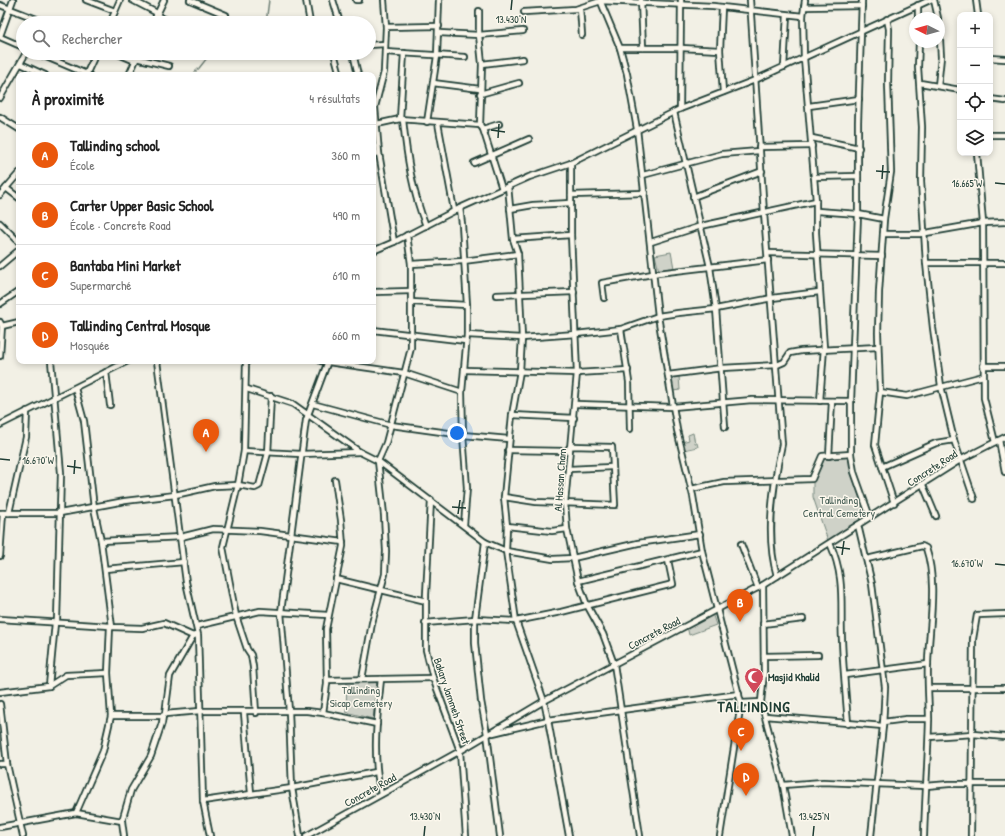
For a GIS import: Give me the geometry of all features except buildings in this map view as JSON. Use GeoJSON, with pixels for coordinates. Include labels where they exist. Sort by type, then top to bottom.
{"type":"FeatureCollection","features":[{"type":"Feature","properties":{"kind":"street"},"geometry":{"type":"LineString","coordinates":[[12,0],[0,36],[16,44]]}},
{"type":"Feature","properties":{"kind":"street"},"geometry":{"type":"LineString","coordinates":[[86,0],[116,10]]}},
{"type":"Feature","properties":{"kind":"street"},"geometry":{"type":"LineString","coordinates":[[113,16],[120,0]]}},
{"type":"Feature","properties":{"kind":"street"},"geometry":{"type":"LineString","coordinates":[[132,0],[161,16]]}},
{"type":"Feature","properties":{"kind":"street"},"geometry":{"type":"LineString","coordinates":[[157,14],[164,0]]}},
{"type":"Feature","properties":{"kind":"street"},"geometry":{"type":"LineString","coordinates":[[190,0],[226,16]]}},
{"type":"Feature","properties":{"kind":"street"},"geometry":{"type":"LineString","coordinates":[[306,0],[309,16]]}},
{"type":"Feature","properties":{"kind":"street"},"geometry":{"type":"LineString","coordinates":[[334,0],[338,16]]}},
{"type":"Feature","properties":{"kind":"street"},"geometry":{"type":"LineString","coordinates":[[376,99],[384,72],[386,27],[384,0]]}},
{"type":"Feature","properties":{"kind":"street"},"geometry":{"type":"LineString","coordinates":[[427,122],[437,56],[439,0]]}},
{"type":"Feature","properties":{"kind":"street"},"geometry":{"type":"LineString","coordinates":[[713,6],[714,0]]}},
{"type":"Feature","properties":{"kind":"street"},"geometry":{"type":"LineString","coordinates":[[750,0],[759,149],[780,401],[782,444],[774,480],[772,558],[777,576]]}},
{"type":"Feature","properties":{"kind":"street"},"geometry":{"type":"LineString","coordinates":[[805,0],[803,16],[804,58],[817,211],[824,351],[820,401]]}},
{"type":"Feature","properties":{"kind":"street"},"geometry":{"type":"LineString","coordinates":[[862,0],[858,214],[851,401],[851,454],[854,472],[870,517]]}},
{"type":"Feature","properties":{"kind":"street"},"geometry":{"type":"LineString","coordinates":[[376,250],[426,226],[454,210],[508,186],[571,163],[680,109],[754,80],[930,0]]}},
{"type":"Feature","properties":{"kind":"street"},"geometry":{"type":"LineString","coordinates":[[934,0],[937,12]]}},
{"type":"Feature","properties":{"kind":"street"},"geometry":{"type":"LineString","coordinates":[[976,0],[978,12]]}},
{"type":"Feature","properties":{"kind":"street"},"geometry":{"type":"LineString","coordinates":[[524,12],[580,8],[601,1],[681,2],[803,16]]}},
{"type":"Feature","properties":{"kind":"street"},"geometry":{"type":"LineString","coordinates":[[601,1],[620,48],[627,74],[637,129],[651,242],[658,316],[676,430],[691,489],[702,551],[741,703],[720,836]]}},
{"type":"Feature","properties":{"kind":"street"},"geometry":{"type":"LineString","coordinates":[[642,2],[643,48]]}},
{"type":"Feature","properties":{"kind":"street"},"geometry":{"type":"LineString","coordinates":[[680,109],[681,2]]}},
{"type":"Feature","properties":{"kind":"street"},"geometry":{"type":"LineString","coordinates":[[0,5],[26,16]]}},
{"type":"Feature","properties":{"kind":"street"},"geometry":{"type":"LineString","coordinates":[[804,7],[862,6]]}},
{"type":"Feature","properties":{"kind":"street"},"geometry":{"type":"LineString","coordinates":[[918,6],[918,12]]}},
{"type":"Feature","properties":{"kind":"street"},"geometry":{"type":"LineString","coordinates":[[722,7],[720,50],[723,92]]}},
{"type":"Feature","properties":{"kind":"street"},"geometry":{"type":"LineString","coordinates":[[580,8],[582,35]]}},
{"type":"Feature","properties":{"kind":"street"},"geometry":{"type":"LineString","coordinates":[[479,11],[479,35],[482,64],[480,92],[481,127],[502,189]]}},
{"type":"Feature","properties":{"kind":"street"},"geometry":{"type":"LineString","coordinates":[[784,66],[787,15]]}},
{"type":"Feature","properties":{"kind":"street"},"geometry":{"type":"LineString","coordinates":[[887,19],[889,29],[888,84],[891,172],[883,234],[878,347],[880,392],[875,445],[894,503]]}},
{"type":"Feature","properties":{"kind":"street"},"geometry":{"type":"LineString","coordinates":[[386,27],[439,26]]}},
{"type":"Feature","properties":{"kind":"street"},"geometry":{"type":"LineString","coordinates":[[438,33],[479,35],[522,31]]}},
{"type":"Feature","properties":{"kind":"street"},"geometry":{"type":"LineString","coordinates":[[376,45],[385,44]]}},
{"type":"Feature","properties":{"kind":"street"},"geometry":{"type":"LineString","coordinates":[[620,48],[681,48],[720,50]]}},
{"type":"Feature","properties":{"kind":"street"},"geometry":{"type":"LineString","coordinates":[[919,48],[922,127],[921,181],[926,263],[941,386],[954,440],[974,499]]}},
{"type":"Feature","properties":{"kind":"street"},"geometry":{"type":"LineString","coordinates":[[938,86],[940,48]]}},
{"type":"Feature","properties":{"kind":"street"},"geometry":{"type":"LineString","coordinates":[[385,52],[465,57]]}},
{"type":"Feature","properties":{"kind":"street"},"geometry":{"type":"LineString","coordinates":[[404,53],[401,120],[412,186],[426,226]]}},
{"type":"Feature","properties":{"kind":"street"},"geometry":{"type":"LineString","coordinates":[[993,58],[1005,59]]}},
{"type":"Feature","properties":{"kind":"street"},"geometry":{"type":"LineString","coordinates":[[482,64],[523,59]]}},
{"type":"Feature","properties":{"kind":"street"},"geometry":{"type":"LineString","coordinates":[[0,98],[22,60]]}},
{"type":"Feature","properties":{"kind":"street"},"geometry":{"type":"LineString","coordinates":[[53,60],[80,72]]}},
{"type":"Feature","properties":{"kind":"street"},"geometry":{"type":"LineString","coordinates":[[88,72],[93,60]]}},
{"type":"Feature","properties":{"kind":"street"},"geometry":{"type":"LineString","coordinates":[[130,72],[136,60]]}},
{"type":"Feature","properties":{"kind":"street"},"geometry":{"type":"LineString","coordinates":[[148,60],[169,66]]}},
{"type":"Feature","properties":{"kind":"street"},"geometry":{"type":"LineString","coordinates":[[336,60],[339,72]]}},
{"type":"Feature","properties":{"kind":"street"},"geometry":{"type":"LineString","coordinates":[[354,60],[357,72]]}},
{"type":"Feature","properties":{"kind":"street"},"geometry":{"type":"LineString","coordinates":[[20,64],[38,72]]}},
{"type":"Feature","properties":{"kind":"street"},"geometry":{"type":"LineString","coordinates":[[433,83],[480,92],[519,83]]}},
{"type":"Feature","properties":{"kind":"street"},"geometry":{"type":"LineString","coordinates":[[920,83],[957,89]]}},
{"type":"Feature","properties":{"kind":"street"},"geometry":{"type":"LineString","coordinates":[[809,106],[859,99]]}},
{"type":"Feature","properties":{"kind":"street"},"geometry":{"type":"LineString","coordinates":[[993,99],[1005,101]]}},
{"type":"Feature","properties":{"kind":"street"},"geometry":{"type":"LineString","coordinates":[[674,112],[710,267],[722,368],[725,427]]}},
{"type":"Feature","properties":{"kind":"street"},"geometry":{"type":"LineString","coordinates":[[0,117],[16,127]]}},
{"type":"Feature","properties":{"kind":"street"},"geometry":{"type":"LineString","coordinates":[[376,118],[379,153],[394,242]]}},
{"type":"Feature","properties":{"kind":"street"},"geometry":{"type":"LineString","coordinates":[[377,124],[401,120],[481,127],[499,124]]}},
{"type":"Feature","properties":{"kind":"street"},"geometry":{"type":"LineString","coordinates":[[438,123],[454,210]]}},
{"type":"Feature","properties":{"kind":"street"},"geometry":{"type":"LineString","coordinates":[[993,135],[1005,135]]}},
{"type":"Feature","properties":{"kind":"street"},"geometry":{"type":"LineString","coordinates":[[812,138],[859,148]]}},
{"type":"Feature","properties":{"kind":"street"},"geometry":{"type":"LineString","coordinates":[[474,162],[529,139]]}},
{"type":"Feature","properties":{"kind":"street"},"geometry":{"type":"LineString","coordinates":[[643,175],[722,154],[759,149],[812,146]]}},
{"type":"Feature","properties":{"kind":"street"},"geometry":{"type":"LineString","coordinates":[[977,156],[983,223],[984,398],[1005,472]]}},
{"type":"Feature","properties":{"kind":"street","name":"Al Hassan Cham"},"geometry":{"type":"LineString","coordinates":[[571,163],[571,235],[577,373],[576,404],[565,503],[567,529],[578,581],[587,605],[603,634],[614,664],[640,836]]}},
{"type":"Feature","properties":{"kind":"street"},"geometry":{"type":"LineString","coordinates":[[693,197],[762,171]]}},
{"type":"Feature","properties":{"kind":"street"},"geometry":{"type":"LineString","coordinates":[[0,195],[16,176]]}},
{"type":"Feature","properties":{"kind":"street"},"geometry":{"type":"LineString","coordinates":[[814,177],[858,176]]}},
{"type":"Feature","properties":{"kind":"street"},"geometry":{"type":"LineString","coordinates":[[508,186],[513,238],[518,254],[522,338],[520,371],[512,415],[504,497],[507,526],[506,551],[516,621],[544,701],[569,836]]}},
{"type":"Feature","properties":{"kind":"street"},"geometry":{"type":"LineString","coordinates":[[6,188],[16,196]]}},
{"type":"Feature","properties":{"kind":"street"},"geometry":{"type":"LineString","coordinates":[[571,195],[645,193]]}},
{"type":"Feature","properties":{"kind":"street"},"geometry":{"type":"LineString","coordinates":[[651,242],[701,226],[816,201]]}},
{"type":"Feature","properties":{"kind":"street"},"geometry":{"type":"LineString","coordinates":[[510,209],[534,205],[571,203]]}},
{"type":"Feature","properties":{"kind":"street"},"geometry":{"type":"LineString","coordinates":[[460,208],[467,305],[467,335],[462,392],[463,436],[467,488],[464,525]]}},
{"type":"Feature","properties":{"kind":"street"},"geometry":{"type":"LineString","coordinates":[[817,211],[858,214],[884,219]]}},
{"type":"Feature","properties":{"kind":"street"},"geometry":{"type":"LineString","coordinates":[[883,234],[924,233],[983,223],[1005,222]]}},
{"type":"Feature","properties":{"kind":"street"},"geometry":{"type":"LineString","coordinates":[[0,223],[16,239]]}},
{"type":"Feature","properties":{"kind":"street"},"geometry":{"type":"LineString","coordinates":[[362,679],[372,623],[385,574],[386,551],[384,515],[378,461],[391,425],[411,348],[412,291],[411,264],[407,235]]}},
{"type":"Feature","properties":{"kind":"street"},"geometry":{"type":"LineString","coordinates":[[513,238],[571,235]]}},
{"type":"Feature","properties":{"kind":"street"},"geometry":{"type":"LineString","coordinates":[[0,266],[16,253]]}},
{"type":"Feature","properties":{"kind":"street"},"geometry":{"type":"LineString","coordinates":[[768,253],[818,253],[882,256]]}},
{"type":"Feature","properties":{"kind":"street"},"geometry":{"type":"LineString","coordinates":[[411,264],[463,261],[518,254]]}},
{"type":"Feature","properties":{"kind":"street"},"geometry":{"type":"LineString","coordinates":[[604,298],[602,283],[768,260]]}},
{"type":"Feature","properties":{"kind":"street"},"geometry":{"type":"LineString","coordinates":[[926,263],[1005,263]]}},
{"type":"Feature","properties":{"kind":"street"},"geometry":{"type":"LineString","coordinates":[[376,292],[412,291]]}},
{"type":"Feature","properties":{"kind":"street"},"geometry":{"type":"LineString","coordinates":[[496,295],[574,292]]}},
{"type":"Feature","properties":{"kind":"street"},"geometry":{"type":"LineString","coordinates":[[467,335],[522,338],[621,329],[658,316],[716,309],[772,298],[820,292]]}},
{"type":"Feature","properties":{"kind":"street"},"geometry":{"type":"LineString","coordinates":[[0,304],[16,293]]}},
{"type":"Feature","properties":{"kind":"street"},"geometry":{"type":"LineString","coordinates":[[411,302],[467,305]]}},
{"type":"Feature","properties":{"kind":"street"},"geometry":{"type":"LineString","coordinates":[[0,356],[1,324],[16,322]]}},
{"type":"Feature","properties":{"kind":"street"},"geometry":{"type":"LineString","coordinates":[[621,329],[628,370],[630,429]]}},
{"type":"Feature","properties":{"kind":"street"},"geometry":{"type":"LineString","coordinates":[[376,330],[466,341]]}},
{"type":"Feature","properties":{"kind":"street"},"geometry":{"type":"LineString","coordinates":[[668,375],[722,368],[777,365],[784,362],[790,353],[801,351],[878,347]]}},
{"type":"Feature","properties":{"kind":"street"},"geometry":{"type":"LineString","coordinates":[[49,686],[55,624],[57,620],[60,513],[60,473],[50,364]]}},
{"type":"Feature","properties":{"kind":"street"},"geometry":{"type":"LineString","coordinates":[[0,425],[122,364]]}},
{"type":"Feature","properties":{"kind":"street"},"geometry":{"type":"LineString","coordinates":[[157,364],[186,582],[197,626],[195,635],[200,711],[203,801],[210,836]]}},
{"type":"Feature","properties":{"kind":"street"},"geometry":{"type":"LineString","coordinates":[[246,364],[247,389],[244,451],[238,485],[223,547],[236,616],[252,661],[256,712]]}},
{"type":"Feature","properties":{"kind":"street"},"geometry":{"type":"LineString","coordinates":[[300,836],[292,788],[289,711],[281,612],[290,534],[308,413],[313,404],[327,364]]}},
{"type":"Feature","properties":{"kind":"street"},"geometry":{"type":"LineString","coordinates":[[342,364],[404,373],[462,392]]}},
{"type":"Feature","properties":{"kind":"street"},"geometry":{"type":"LineString","coordinates":[[983,366],[1005,366]]}},
{"type":"Feature","properties":{"kind":"street"},"geometry":{"type":"LineString","coordinates":[[464,370],[577,373],[628,370]]}},
{"type":"Feature","properties":{"kind":"street"},"geometry":{"type":"LineString","coordinates":[[106,372],[110,405]]}},
{"type":"Feature","properties":{"kind":"street"},"geometry":{"type":"LineString","coordinates":[[880,392],[907,396],[983,376]]}},
{"type":"Feature","properties":{"kind":"street"},"geometry":{"type":"LineString","coordinates":[[75,388],[84,421],[94,508],[101,541],[111,627],[108,672],[110,716],[103,751],[76,813]]}},
{"type":"Feature","properties":{"kind":"street"},"geometry":{"type":"LineString","coordinates":[[247,389],[293,404],[308,413],[360,452],[378,461],[432,500],[485,542],[506,551],[553,559],[573,558],[638,543],[700,534]]}},
{"type":"Feature","properties":{"kind":"street"},"geometry":{"type":"LineString","coordinates":[[4,513],[60,513],[94,508],[125,501],[175,495],[215,486],[238,485],[255,488],[259,486],[268,453],[271,396]]}},
{"type":"Feature","properties":{"kind":"street"},"geometry":{"type":"LineString","coordinates":[[576,404],[673,407],[752,400],[851,401]]}},
{"type":"Feature","properties":{"kind":"street"},"geometry":{"type":"LineString","coordinates":[[829,456],[832,401]]}},
{"type":"Feature","properties":{"kind":"street"},"geometry":{"type":"LineString","coordinates":[[313,404],[391,425],[463,436],[509,439]]}},
{"type":"Feature","properties":{"kind":"street"},"geometry":{"type":"LineString","coordinates":[[0,556],[4,513],[26,437],[27,411]]}},
{"type":"Feature","properties":{"kind":"street"},"geometry":{"type":"LineString","coordinates":[[512,415],[574,418]]}},
{"type":"Feature","properties":{"kind":"street","name":"Concrete Road"},"geometry":{"type":"LineString","coordinates":[[306,836],[460,751],[544,701],[758,588],[923,485],[960,460],[1005,437]]}},
{"type":"Feature","properties":{"kind":"street"},"geometry":{"type":"LineString","coordinates":[[882,468],[936,443],[954,440]]}},
{"type":"Feature","properties":{"kind":"street"},"geometry":{"type":"LineString","coordinates":[[504,497],[536,502],[615,505],[612,447],[571,446],[566,451],[508,450]]}},
{"type":"Feature","properties":{"kind":"street"},"geometry":{"type":"LineString","coordinates":[[244,451],[301,454],[360,452]]}},
{"type":"Feature","properties":{"kind":"street"},"geometry":{"type":"LineString","coordinates":[[691,489],[724,482],[812,479],[822,456],[851,454]]}},
{"type":"Feature","properties":{"kind":"street"},"geometry":{"type":"LineString","coordinates":[[569,469],[612,467]]}},
{"type":"Feature","properties":{"kind":"street"},"geometry":{"type":"LineString","coordinates":[[323,713],[327,680],[326,629],[343,542],[335,480]]}},
{"type":"Feature","properties":{"kind":"street"},"geometry":{"type":"LineString","coordinates":[[923,485],[936,516]]}},
{"type":"Feature","properties":{"kind":"street","name":"Bakary Jammeh Street"},"geometry":{"type":"LineString","coordinates":[[432,500],[425,623],[426,650],[433,678],[460,751],[466,836]]}},
{"type":"Feature","properties":{"kind":"street"},"geometry":{"type":"LineString","coordinates":[[858,525],[872,584],[885,687],[883,724],[871,836]]}},
{"type":"Feature","properties":{"kind":"street"},"geometry":{"type":"LineString","coordinates":[[507,526],[552,531],[567,529]]}},
{"type":"Feature","properties":{"kind":"street"},"geometry":{"type":"LineString","coordinates":[[101,541],[181,538],[214,529],[228,529],[290,534],[343,542]]}},
{"type":"Feature","properties":{"kind":"street"},"geometry":{"type":"LineString","coordinates":[[485,542],[475,619],[480,701],[487,734],[500,836]]}},
{"type":"Feature","properties":{"kind":"street"},"geometry":{"type":"LineString","coordinates":[[830,543],[841,576],[842,640],[848,724]]}},
{"type":"Feature","properties":{"kind":"street"},"geometry":{"type":"LineString","coordinates":[[742,544],[758,588]]}},
{"type":"Feature","properties":{"kind":"street"},"geometry":{"type":"LineString","coordinates":[[867,559],[922,546],[926,548],[931,569],[932,607],[928,664],[929,737],[924,836]]}},
{"type":"Feature","properties":{"kind":"street"},"geometry":{"type":"LineString","coordinates":[[578,581],[702,551]]}},
{"type":"Feature","properties":{"kind":"street"},"geometry":{"type":"LineString","coordinates":[[425,623],[475,619],[516,621],[673,584],[668,560]]}},
{"type":"Feature","properties":{"kind":"street"},"geometry":{"type":"LineString","coordinates":[[104,569],[184,562]]}},
{"type":"Feature","properties":{"kind":"street"},"geometry":{"type":"LineString","coordinates":[[336,579],[426,601]]}},
{"type":"Feature","properties":{"kind":"street"},"geometry":{"type":"LineString","coordinates":[[763,585],[764,656],[761,702],[769,739],[783,785],[792,836]]}},
{"type":"Feature","properties":{"kind":"street"},"geometry":{"type":"LineString","coordinates":[[197,626],[260,610],[328,615]]}},
{"type":"Feature","properties":{"kind":"street"},"geometry":{"type":"LineString","coordinates":[[971,836],[973,639],[977,614],[1005,614]]}},
{"type":"Feature","properties":{"kind":"street"},"geometry":{"type":"LineString","coordinates":[[764,624],[803,618]]}},
{"type":"Feature","properties":{"kind":"street"},"geometry":{"type":"LineString","coordinates":[[0,619],[55,624],[142,628],[164,623],[195,635]]}},
{"type":"Feature","properties":{"kind":"street"},"geometry":{"type":"LineString","coordinates":[[124,836],[122,820],[131,790],[152,756],[164,715],[170,676],[195,635]]}},
{"type":"Feature","properties":{"kind":"street"},"geometry":{"type":"LineString","coordinates":[[764,656],[818,655]]}},
{"type":"Feature","properties":{"kind":"street"},"geometry":{"type":"LineString","coordinates":[[845,675],[928,664]]}},
{"type":"Feature","properties":{"kind":"street"},"geometry":{"type":"LineString","coordinates":[[0,692],[49,686],[66,675],[108,672]]}},
{"type":"Feature","properties":{"kind":"street"},"geometry":{"type":"LineString","coordinates":[[327,680],[433,678]]}},
{"type":"Feature","properties":{"kind":"street"},"geometry":{"type":"LineString","coordinates":[[381,679],[377,724],[376,772],[381,794]]}},
{"type":"Feature","properties":{"kind":"street"},"geometry":{"type":"LineString","coordinates":[[929,688],[1005,688]]}},
{"type":"Feature","properties":{"kind":"street"},"geometry":{"type":"LineString","coordinates":[[487,734],[548,720],[738,694]]}},
{"type":"Feature","properties":{"kind":"street"},"geometry":{"type":"LineString","coordinates":[[741,703],[761,702]]}},
{"type":"Feature","properties":{"kind":"street"},"geometry":{"type":"LineString","coordinates":[[0,704],[7,764],[23,836]]}},
{"type":"Feature","properties":{"kind":"street"},"geometry":{"type":"LineString","coordinates":[[110,716],[164,715],[200,711],[244,713],[289,711],[323,713],[377,724]]}},
{"type":"Feature","properties":{"kind":"street"},"geometry":{"type":"LineString","coordinates":[[244,713],[251,793]]}},
{"type":"Feature","properties":{"kind":"street"},"geometry":{"type":"LineString","coordinates":[[765,716],[848,724],[883,724],[906,719],[929,719]]}},
{"type":"Feature","properties":{"kind":"street"},"geometry":{"type":"LineString","coordinates":[[929,737],[973,734],[1005,738]]}},
{"type":"Feature","properties":{"kind":"street"},"geometry":{"type":"LineString","coordinates":[[0,764],[7,764]]}},
{"type":"Feature","properties":{"kind":"street"},"geometry":{"type":"LineString","coordinates":[[203,801],[292,788],[376,772]]}},
{"type":"Feature","properties":{"kind":"street"},"geometry":{"type":"LineString","coordinates":[[783,785],[823,782],[926,786],[1005,784]]}},
{"type":"Feature","properties":{"kind":"street"},"geometry":{"type":"LineString","coordinates":[[0,828],[76,813],[122,820]]}},
{"type":"Feature","properties":{"kind":"green space"},"geometry":{"type":"Polygon","coordinates":[[[671,252],[674,268],[659,271],[655,255],[671,252]]]}},
{"type":"Feature","properties":{"kind":"green space"},"geometry":{"type":"Polygon","coordinates":[[[671,376],[679,376],[680,390],[673,391],[671,376]]]}},
{"type":"Feature","properties":{"kind":"green space"},"geometry":{"type":"Polygon","coordinates":[[[693,433],[695,443],[697,443],[698,447],[684,450],[682,442],[689,440],[688,435],[693,433]]]}},
{"type":"Feature","properties":{"kind":"green space","name":"Tallinding Central Cemetery"},"geometry":{"type":"Polygon","coordinates":[[[848,457],[866,516],[828,541],[813,497],[813,481],[822,458],[848,457]]]}},
{"type":"Feature","properties":{"kind":"green space"},"geometry":{"type":"Polygon","coordinates":[[[712,613],[716,625],[689,635],[687,626],[712,613]]]}},
{"type":"Feature","properties":{"kind":"green space","name":"Tallinding Sicap Cemetery"},"geometry":{"type":"Polygon","coordinates":[[[347,681],[377,681],[373,719],[346,712],[347,681]]]}},
{"type":"Feature","properties":{"kind":"waterway"},"geometry":{"type":"LineString","coordinates":[[267,16],[269,0]]}},
{"type":"Feature","properties":{"kind":"waterway"},"geometry":{"type":"LineString","coordinates":[[195,72],[206,60]]}},
{"type":"Feature","properties":{"kind":"place","name":"Tallinding school"},"geometry":{"type":"Point","coordinates":[206,452]}},
{"type":"Feature","properties":{"kind":"place","name":"Carter Upper Basic School"},"geometry":{"type":"Point","coordinates":[740,622]}},
{"type":"Feature","properties":{"kind":"place","name":"Masjid Khalid"},"geometry":{"type":"Point","coordinates":[754,694]}},
{"type":"Feature","properties":{"kind":"place","name":"Bantaba Mini Market"},"geometry":{"type":"Point","coordinates":[741,751]}},
{"type":"Feature","properties":{"kind":"place","name":"Tallinding Central Mosque"},"geometry":{"type":"Point","coordinates":[746,796]}},
{"type":"Feature","properties":{"kind":"district","name":"TALLINDING"},"geometry":{"type":"Point","coordinates":[754,707]}}]}
